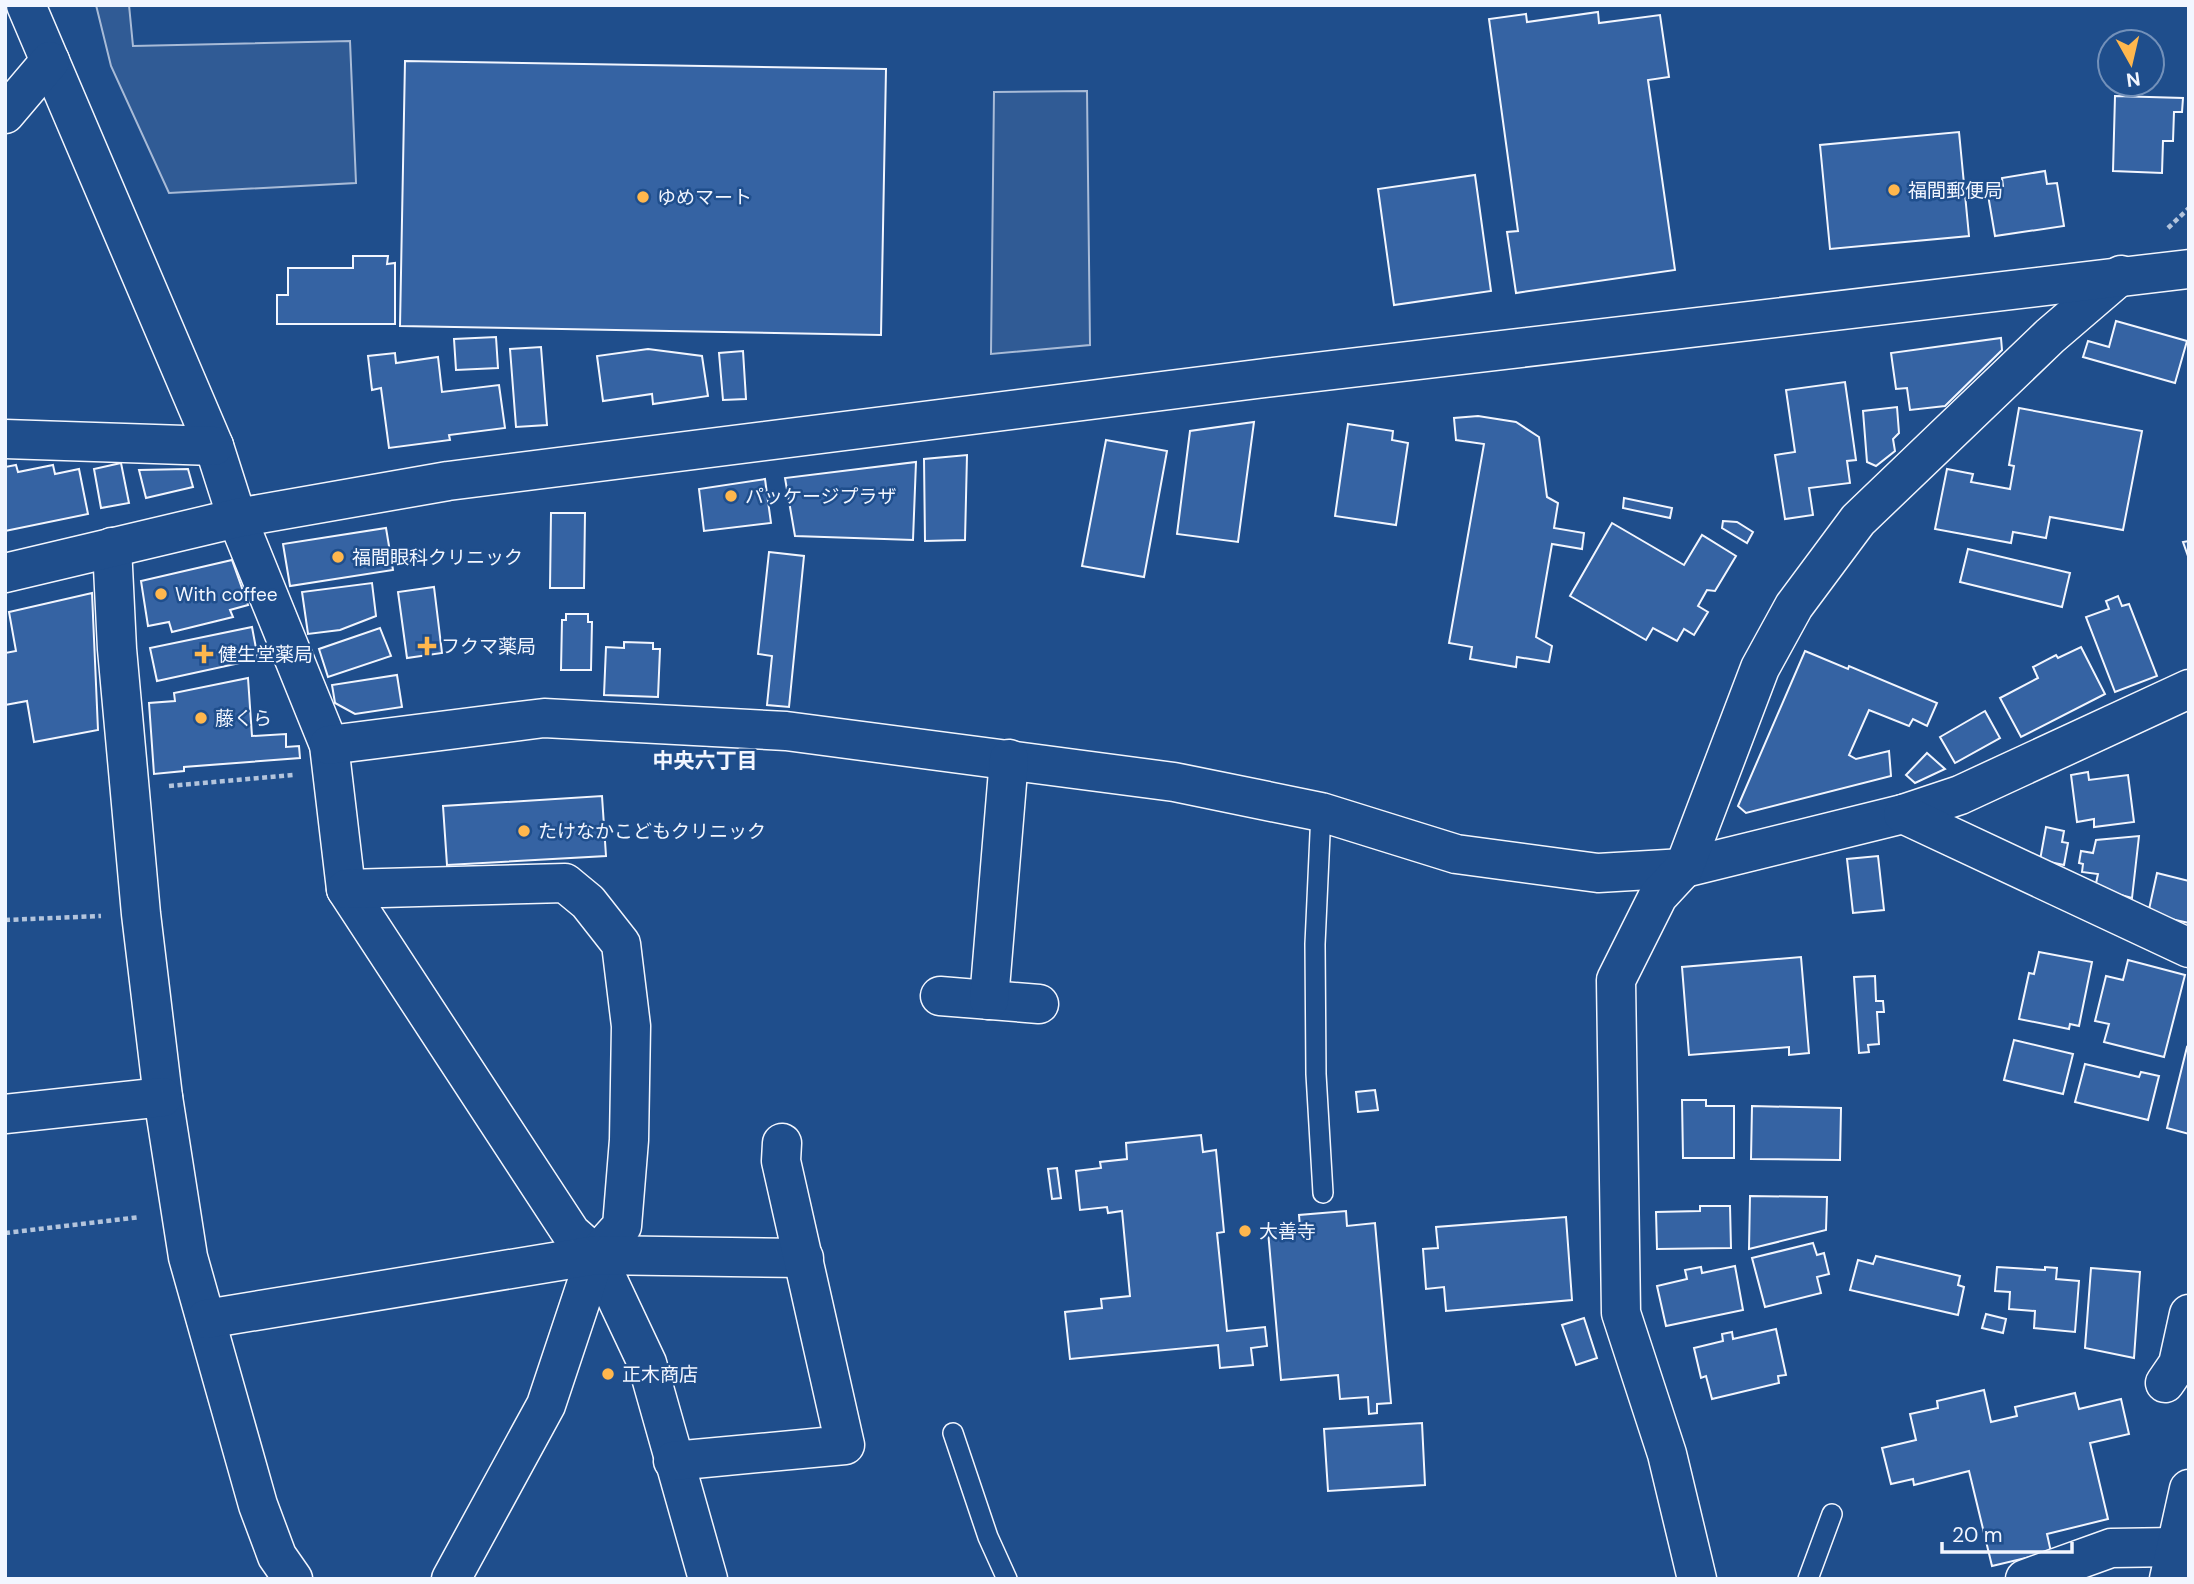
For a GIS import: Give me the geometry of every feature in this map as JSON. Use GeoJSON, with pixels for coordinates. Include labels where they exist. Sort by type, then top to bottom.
{"type":"FeatureCollection","features":[{"type":"Feature","properties":{"kind":"street"},"geometry":{"type":"LineString","coordinates":[[26,5],[214,446],[237,518],[331,758],[346,889],[571,1233],[596,1255],[647,1363],[708,1579]]}},
{"type":"Feature","properties":{"kind":"street"},"geometry":{"type":"LineString","coordinates":[[5,114],[50,61]]}},
{"type":"Feature","properties":{"kind":"street"},"geometry":{"type":"LineString","coordinates":[[5,573],[237,518],[447,481],[1243,381],[2120,275],[2189,269]]}},
{"type":"Feature","properties":{"kind":"street"},"geometry":{"type":"LineString","coordinates":[[1697,1579],[1667,1454],[1621,1313],[1616,980],[1658,897],[1684,868],[1760,668],[1794,606],[1858,520],[2050,336],[2120,275]]}},
{"type":"Feature","properties":{"kind":"street"},"geometry":{"type":"LineString","coordinates":[[5,439],[214,446]]}},
{"type":"Feature","properties":{"kind":"street"},"geometry":{"type":"LineString","coordinates":[[112,547],[128,790],[141,914],[163,1097],[188,1256],[258,1505],[277,1556],[293,1579]]}},
{"type":"Feature","properties":{"kind":"street"},"geometry":{"type":"LineString","coordinates":[[331,758],[544,718],[786,731],[1174,782],[1321,812],[1457,854],[1598,873],[1684,868],[1903,814],[1960,795],[2189,689]]}},
{"type":"Feature","properties":{"kind":"street"},"geometry":{"type":"LineString","coordinates":[[989,1000],[1009,759]]}},
{"type":"Feature","properties":{"kind":"street"},"geometry":{"type":"LineString","coordinates":[[1903,814],[2189,948]]}},
{"type":"Feature","properties":{"kind":"street"},"geometry":{"type":"LineString","coordinates":[[346,889],[565,883],[588,902],[621,944],[631,1026],[629,1140],[622,1226],[596,1255],[546,1405],[452,1579]]}},
{"type":"Feature","properties":{"kind":"street"},"geometry":{"type":"LineString","coordinates":[[940,996],[1039,1004]]}},
{"type":"Feature","properties":{"kind":"street"},"geometry":{"type":"LineString","coordinates":[[5,1114],[163,1097]]}},
{"type":"Feature","properties":{"kind":"street"},"geometry":{"type":"LineString","coordinates":[[673,1461],[845,1445],[781,1161],[782,1143]]}},
{"type":"Feature","properties":{"kind":"street"},"geometry":{"type":"LineString","coordinates":[[206,1319],[596,1255],[804,1258]]}},
{"type":"Feature","properties":{"kind":"street"},"geometry":{"type":"LineString","coordinates":[[2165,1383],[2178,1364],[2189,1314]]}},
{"type":"Feature","properties":{"kind":"street"},"geometry":{"type":"LineString","coordinates":[[2025,1579],[2111,1548],[2173,1563],[2189,1489]]}},
{"type":"Feature","properties":{"kind":"lane"},"geometry":{"type":"LineString","coordinates":[[1321,812],[1315,944],[1316,1074],[1323,1193]]}},
{"type":"Feature","properties":{"kind":"lane"},"geometry":{"type":"LineString","coordinates":[[953,1433],[988,1537],[1007,1579]]}},
{"type":"Feature","properties":{"kind":"lane"},"geometry":{"type":"LineString","coordinates":[[1808,1579],[1832,1514]]}},
{"type":"Feature","properties":{"kind":"path"},"geometry":{"type":"LineString","coordinates":[[128,790],[331,758]]}},
{"type":"Feature","properties":{"kind":"path"},"geometry":{"type":"LineString","coordinates":[[5,920],[141,914]]}},
{"type":"Feature","properties":{"kind":"path"},"geometry":{"type":"LineString","coordinates":[[5,1233],[181,1212]]}},
{"type":"Feature","properties":{"kind":"shaded area"},"geometry":{"type":"Polygon","coordinates":[[[96,5],[129,5],[133,46],[350,41],[356,183],[169,193],[111,66],[96,5]]]}},
{"type":"Feature","properties":{"kind":"shaded area"},"geometry":{"type":"Polygon","coordinates":[[[1087,91],[1090,345],[991,354],[994,92],[1087,91]]]}},
{"type":"Feature","properties":{"kind":"building"},"geometry":{"type":"Polygon","coordinates":[[[1598,12],[1599,23],[1660,15],[1669,77],[1648,80],[1675,270],[1516,293],[1507,232],[1518,231],[1489,19],[1526,14],[1527,22],[1598,12]]]}},
{"type":"Feature","properties":{"kind":"building","name":"ゆめマート"},"geometry":{"type":"Polygon","coordinates":[[[405,61],[886,69],[881,335],[400,326],[405,61]]]}},
{"type":"Feature","properties":{"kind":"building"},"geometry":{"type":"Polygon","coordinates":[[[2115,98],[2183,98],[2182,112],[2174,112],[2173,141],[2163,141],[2162,173],[2113,171],[2115,98]]]}},
{"type":"Feature","properties":{"kind":"building","name":"福間郵便局"},"geometry":{"type":"Polygon","coordinates":[[[1959,132],[1969,236],[1830,249],[1820,145],[1959,132]]]}},
{"type":"Feature","properties":{"kind":"building"},"geometry":{"type":"Polygon","coordinates":[[[2045,171],[2047,184],[2057,183],[2064,226],[1995,236],[1987,189],[2003,186],[2002,178],[2045,171]]]}},
{"type":"Feature","properties":{"kind":"building"},"geometry":{"type":"Polygon","coordinates":[[[1475,175],[1491,291],[1394,305],[1378,189],[1475,175]]]}},
{"type":"Feature","properties":{"kind":"building"},"geometry":{"type":"Polygon","coordinates":[[[353,256],[388,256],[387,264],[395,263],[395,324],[277,324],[277,295],[288,295],[288,268],[353,268],[353,256]]]}},
{"type":"Feature","properties":{"kind":"building"},"geometry":{"type":"Polygon","coordinates":[[[2116,321],[2187,341],[2175,383],[2083,357],[2088,341],[2109,347],[2116,321]]]}},
{"type":"Feature","properties":{"kind":"building"},"geometry":{"type":"Polygon","coordinates":[[[496,337],[498,368],[456,370],[454,339],[496,337]]]}},
{"type":"Feature","properties":{"kind":"building"},"geometry":{"type":"Polygon","coordinates":[[[2001,338],[2002,350],[1945,406],[1910,410],[1907,388],[1896,389],[1891,353],[2001,338]]]}},
{"type":"Feature","properties":{"kind":"building"},"geometry":{"type":"Polygon","coordinates":[[[541,347],[547,425],[516,427],[510,349],[541,347]]]}},
{"type":"Feature","properties":{"kind":"building"},"geometry":{"type":"Polygon","coordinates":[[[648,349],[702,356],[708,396],[653,404],[652,394],[603,401],[597,356],[648,349]]]}},
{"type":"Feature","properties":{"kind":"building"},"geometry":{"type":"Polygon","coordinates":[[[743,351],[746,399],[723,400],[719,353],[743,351]]]}},
{"type":"Feature","properties":{"kind":"building"},"geometry":{"type":"Polygon","coordinates":[[[395,353],[396,363],[438,357],[442,392],[499,385],[505,428],[449,435],[450,440],[389,448],[381,388],[372,390],[368,356],[395,353]]]}},
{"type":"Feature","properties":{"kind":"building"},"geometry":{"type":"Polygon","coordinates":[[[1845,382],[1856,460],[1847,461],[1850,483],[1809,488],[1813,515],[1785,519],[1775,455],[1795,452],[1786,390],[1845,382]]]}},
{"type":"Feature","properties":{"kind":"building"},"geometry":{"type":"Polygon","coordinates":[[[1897,407],[1899,433],[1893,439],[1895,451],[1876,466],[1867,462],[1863,411],[1897,407]]]}},
{"type":"Feature","properties":{"kind":"building"},"geometry":{"type":"Polygon","coordinates":[[[2019,408],[2142,431],[2123,530],[2050,517],[2046,538],[2013,532],[2011,543],[1935,529],[1947,469],[1973,474],[1971,482],[2010,489],[2014,466],[2009,465],[2019,408]]]}},
{"type":"Feature","properties":{"kind":"building"},"geometry":{"type":"Polygon","coordinates":[[[1478,416],[1516,422],[1539,437],[1547,497],[1558,503],[1554,528],[1584,533],[1582,549],[1552,544],[1536,637],[1552,646],[1549,662],[1517,657],[1516,667],[1470,659],[1472,647],[1449,643],[1484,444],[1456,440],[1454,418],[1478,416]]]}},
{"type":"Feature","properties":{"kind":"building"},"geometry":{"type":"Polygon","coordinates":[[[1254,422],[1238,542],[1177,534],[1190,431],[1254,422]]]}},
{"type":"Feature","properties":{"kind":"building"},"geometry":{"type":"Polygon","coordinates":[[[1348,424],[1393,431],[1392,440],[1408,443],[1396,525],[1335,516],[1348,424]]]}},
{"type":"Feature","properties":{"kind":"building"},"geometry":{"type":"Polygon","coordinates":[[[1106,440],[1167,451],[1144,577],[1082,566],[1106,440]]]}},
{"type":"Feature","properties":{"kind":"building"},"geometry":{"type":"Polygon","coordinates":[[[967,455],[965,540],[925,541],[924,459],[967,455]]]}},
{"type":"Feature","properties":{"kind":"building"},"geometry":{"type":"Polygon","coordinates":[[[916,462],[913,540],[795,536],[785,478],[916,462]]]}},
{"type":"Feature","properties":{"kind":"building"},"geometry":{"type":"Polygon","coordinates":[[[121,463],[129,503],[101,508],[94,469],[121,463]]]}},
{"type":"Feature","properties":{"kind":"building"},"geometry":{"type":"Polygon","coordinates":[[[16,465],[18,472],[53,465],[55,474],[79,469],[88,514],[5,531],[5,467],[16,465]]]}},
{"type":"Feature","properties":{"kind":"building"},"geometry":{"type":"Polygon","coordinates":[[[188,469],[193,487],[146,498],[139,470],[188,469]]]}},
{"type":"Feature","properties":{"kind":"building"},"geometry":{"type":"Polygon","coordinates":[[[765,479],[771,523],[704,531],[699,489],[765,479]]]}},
{"type":"Feature","properties":{"kind":"building"},"geometry":{"type":"Polygon","coordinates":[[[1624,498],[1672,508],[1670,518],[1623,508],[1624,498]]]}},
{"type":"Feature","properties":{"kind":"building"},"geometry":{"type":"Polygon","coordinates":[[[551,513],[585,513],[584,588],[550,588],[551,513]]]}},
{"type":"Feature","properties":{"kind":"building"},"geometry":{"type":"Polygon","coordinates":[[[1723,521],[1737,522],[1753,532],[1747,543],[1722,528],[1723,521]]]}},
{"type":"Feature","properties":{"kind":"building"},"geometry":{"type":"Polygon","coordinates":[[[1612,523],[1684,565],[1702,535],[1736,556],[1715,591],[1707,590],[1698,606],[1708,612],[1694,635],[1684,629],[1677,641],[1653,628],[1646,640],[1570,596],[1612,523]]]}},
{"type":"Feature","properties":{"kind":"building","name":"福間眼科クリニック"},"geometry":{"type":"Polygon","coordinates":[[[386,528],[393,570],[290,586],[283,544],[386,528]]]}},
{"type":"Feature","properties":{"kind":"building"},"geometry":{"type":"Polygon","coordinates":[[[2189,541],[2189,559],[2183,542],[2189,541]]]}},
{"type":"Feature","properties":{"kind":"building"},"geometry":{"type":"Polygon","coordinates":[[[1968,549],[2070,573],[2062,607],[1960,582],[1968,549]]]}},
{"type":"Feature","properties":{"kind":"building"},"geometry":{"type":"Polygon","coordinates":[[[769,552],[804,556],[789,707],[767,705],[772,656],[758,654],[769,552]]]}},
{"type":"Feature","properties":{"kind":"building"},"geometry":{"type":"Polygon","coordinates":[[[232,560],[248,605],[230,610],[233,617],[172,632],[169,622],[148,626],[141,581],[232,560]]]}},
{"type":"Feature","properties":{"kind":"building"},"geometry":{"type":"Polygon","coordinates":[[[372,583],[376,616],[340,630],[308,634],[302,592],[372,583]]]}},
{"type":"Feature","properties":{"kind":"building"},"geometry":{"type":"Polygon","coordinates":[[[434,587],[442,653],[407,658],[398,592],[434,587]]]}},
{"type":"Feature","properties":{"kind":"building"},"geometry":{"type":"Polygon","coordinates":[[[92,593],[98,730],[34,742],[27,701],[5,705],[5,653],[16,651],[9,612],[92,593]]]}},
{"type":"Feature","properties":{"kind":"building"},"geometry":{"type":"Polygon","coordinates":[[[2118,596],[2122,606],[2129,604],[2157,676],[2115,692],[2086,617],[2109,609],[2106,601],[2118,596]]]}},
{"type":"Feature","properties":{"kind":"building"},"geometry":{"type":"Polygon","coordinates":[[[566,614],[588,614],[588,622],[592,622],[591,670],[561,670],[562,620],[566,620],[566,614]]]}},
{"type":"Feature","properties":{"kind":"building","name":"健生堂薬局"},"geometry":{"type":"Polygon","coordinates":[[[252,627],[258,659],[157,681],[150,648],[252,627]]]}},
{"type":"Feature","properties":{"kind":"building"},"geometry":{"type":"Polygon","coordinates":[[[380,628],[391,656],[328,677],[319,649],[380,628]]]}},
{"type":"Feature","properties":{"kind":"building"},"geometry":{"type":"Polygon","coordinates":[[[624,642],[653,643],[653,649],[660,649],[658,697],[604,695],[606,647],[624,648],[624,642]]]}},
{"type":"Feature","properties":{"kind":"building"},"geometry":{"type":"Polygon","coordinates":[[[2081,647],[2105,694],[2021,737],[2000,698],[2038,678],[2033,667],[2056,655],[2058,658],[2081,647]]]}},
{"type":"Feature","properties":{"kind":"building"},"geometry":{"type":"Polygon","coordinates":[[[1805,651],[1848,669],[1849,666],[1937,703],[1927,726],[1913,719],[1909,726],[1869,710],[1849,755],[1856,759],[1889,751],[1891,776],[1746,813],[1738,806],[1805,651]]]}},
{"type":"Feature","properties":{"kind":"building"},"geometry":{"type":"Polygon","coordinates":[[[397,675],[402,707],[355,714],[335,703],[332,685],[397,675]]]}},
{"type":"Feature","properties":{"kind":"building","name":"藤くら"},"geometry":{"type":"Polygon","coordinates":[[[248,678],[252,736],[286,734],[286,747],[299,746],[300,758],[184,767],[184,771],[154,774],[149,703],[175,701],[174,693],[248,678]]]}},
{"type":"Feature","properties":{"kind":"building"},"geometry":{"type":"Polygon","coordinates":[[[1985,711],[2000,738],[1955,763],[1940,737],[1985,711]]]}},
{"type":"Feature","properties":{"kind":"building"},"geometry":{"type":"Polygon","coordinates":[[[1927,753],[1945,769],[1915,783],[1906,775],[1927,753]]]}},
{"type":"Feature","properties":{"kind":"building"},"geometry":{"type":"Polygon","coordinates":[[[2088,772],[2089,780],[2128,775],[2134,822],[2094,827],[2094,819],[2077,822],[2071,775],[2088,772]]]}},
{"type":"Feature","properties":{"kind":"building","name":"たけなかこどもクリニック"},"geometry":{"type":"Polygon","coordinates":[[[602,796],[606,856],[447,865],[443,806],[602,796]]]}},
{"type":"Feature","properties":{"kind":"building"},"geometry":{"type":"Polygon","coordinates":[[[2046,827],[2064,831],[2062,842],[2068,843],[2064,865],[2040,860],[2046,827]]]}},
{"type":"Feature","properties":{"kind":"building"},"geometry":{"type":"Polygon","coordinates":[[[2139,836],[2132,898],[2095,888],[2098,874],[2082,872],[2083,864],[2079,863],[2081,851],[2093,853],[2096,840],[2139,836]]]}},
{"type":"Feature","properties":{"kind":"building"},"geometry":{"type":"Polygon","coordinates":[[[1878,856],[1884,910],[1853,913],[1847,859],[1878,856]]]}},
{"type":"Feature","properties":{"kind":"building"},"geometry":{"type":"Polygon","coordinates":[[[2157,873],[2189,881],[2189,923],[2148,914],[2157,873]]]}},
{"type":"Feature","properties":{"kind":"building"},"geometry":{"type":"Polygon","coordinates":[[[2039,952],[2092,962],[2079,1026],[2070,1024],[2069,1029],[2019,1019],[2029,973],[2034,974],[2039,952]]]}},
{"type":"Feature","properties":{"kind":"building"},"geometry":{"type":"Polygon","coordinates":[[[1801,957],[1809,1053],[1789,1055],[1789,1047],[1689,1055],[1682,967],[1801,957]]]}},
{"type":"Feature","properties":{"kind":"building"},"geometry":{"type":"Polygon","coordinates":[[[2128,960],[2185,975],[2164,1057],[2104,1042],[2109,1024],[2095,1021],[2106,976],[2123,980],[2128,960]]]}},
{"type":"Feature","properties":{"kind":"building"},"geometry":{"type":"Polygon","coordinates":[[[1875,976],[1876,1001],[1883,1001],[1884,1012],[1877,1012],[1879,1044],[1868,1045],[1869,1052],[1859,1053],[1854,977],[1875,976]]]}},
{"type":"Feature","properties":{"kind":"building"},"geometry":{"type":"Polygon","coordinates":[[[2014,1040],[2073,1054],[2063,1094],[2004,1080],[2014,1040]]]}},
{"type":"Feature","properties":{"kind":"building"},"geometry":{"type":"Polygon","coordinates":[[[2187,1047],[2189,1048],[2189,1134],[2167,1128],[2187,1047]]]}},
{"type":"Feature","properties":{"kind":"building"},"geometry":{"type":"Polygon","coordinates":[[[2085,1064],[2139,1077],[2141,1072],[2159,1076],[2148,1120],[2075,1102],[2085,1064]]]}},
{"type":"Feature","properties":{"kind":"building"},"geometry":{"type":"Polygon","coordinates":[[[1375,1090],[1378,1110],[1358,1112],[1356,1092],[1375,1090]]]}},
{"type":"Feature","properties":{"kind":"building"},"geometry":{"type":"Polygon","coordinates":[[[1682,1100],[1706,1100],[1706,1106],[1734,1106],[1734,1158],[1683,1158],[1682,1100]]]}},
{"type":"Feature","properties":{"kind":"building"},"geometry":{"type":"Polygon","coordinates":[[[1752,1106],[1841,1108],[1840,1160],[1751,1159],[1752,1106]]]}},
{"type":"Feature","properties":{"kind":"building"},"geometry":{"type":"Polygon","coordinates":[[[1201,1135],[1203,1152],[1216,1150],[1224,1232],[1217,1233],[1227,1331],[1265,1327],[1267,1346],[1251,1348],[1253,1365],[1220,1368],[1218,1345],[1070,1359],[1065,1312],[1102,1308],[1101,1299],[1130,1296],[1122,1211],[1108,1213],[1107,1207],[1080,1210],[1076,1171],[1101,1168],[1100,1162],[1127,1159],[1126,1143],[1201,1135]]]}},
{"type":"Feature","properties":{"kind":"building"},"geometry":{"type":"Polygon","coordinates":[[[1057,1168],[1061,1198],[1052,1199],[1048,1169],[1057,1168]]]}},
{"type":"Feature","properties":{"kind":"building"},"geometry":{"type":"Polygon","coordinates":[[[1750,1196],[1827,1197],[1826,1230],[1749,1249],[1750,1196]]]}},
{"type":"Feature","properties":{"kind":"building"},"geometry":{"type":"Polygon","coordinates":[[[1700,1206],[1730,1206],[1731,1248],[1657,1249],[1656,1212],[1700,1211],[1700,1206]]]}},
{"type":"Feature","properties":{"kind":"building"},"geometry":{"type":"Polygon","coordinates":[[[1346,1211],[1347,1226],[1375,1223],[1391,1403],[1377,1404],[1377,1413],[1369,1414],[1368,1397],[1340,1399],[1338,1375],[1281,1380],[1268,1231],[1300,1228],[1299,1215],[1346,1211]]]}},
{"type":"Feature","properties":{"kind":"building"},"geometry":{"type":"Polygon","coordinates":[[[1566,1217],[1572,1300],[1446,1311],[1444,1287],[1426,1289],[1423,1249],[1438,1248],[1436,1227],[1566,1217]]]}},
{"type":"Feature","properties":{"kind":"building"},"geometry":{"type":"Polygon","coordinates":[[[1813,1243],[1817,1255],[1824,1253],[1829,1274],[1817,1277],[1821,1293],[1765,1307],[1752,1258],[1813,1243]]]}},
{"type":"Feature","properties":{"kind":"building"},"geometry":{"type":"Polygon","coordinates":[[[1876,1256],[1960,1276],[1958,1285],[1964,1287],[1958,1315],[1850,1290],[1858,1260],[1873,1264],[1876,1256]]]}},
{"type":"Feature","properties":{"kind":"building"},"geometry":{"type":"Polygon","coordinates":[[[1735,1266],[1743,1310],[1666,1326],[1657,1286],[1687,1279],[1685,1270],[1701,1267],[1702,1273],[1735,1266]]]}},
{"type":"Feature","properties":{"kind":"building"},"geometry":{"type":"Polygon","coordinates":[[[1997,1267],[2045,1270],[2045,1267],[2057,1268],[2056,1279],[2079,1281],[2075,1332],[2034,1328],[2035,1311],[2009,1309],[2010,1292],[1995,1291],[1997,1267]]]}},
{"type":"Feature","properties":{"kind":"building"},"geometry":{"type":"Polygon","coordinates":[[[2091,1268],[2140,1272],[2134,1358],[2085,1348],[2091,1268]]]}},
{"type":"Feature","properties":{"kind":"building"},"geometry":{"type":"Polygon","coordinates":[[[1986,1314],[2006,1319],[2003,1333],[1982,1328],[1986,1314]]]}},
{"type":"Feature","properties":{"kind":"building"},"geometry":{"type":"Polygon","coordinates":[[[1584,1318],[1597,1358],[1576,1365],[1562,1325],[1584,1318]]]}},
{"type":"Feature","properties":{"kind":"building"},"geometry":{"type":"Polygon","coordinates":[[[1776,1329],[1786,1375],[1778,1376],[1779,1383],[1712,1399],[1706,1376],[1701,1378],[1694,1348],[1723,1341],[1722,1334],[1732,1332],[1733,1339],[1776,1329]]]}},
{"type":"Feature","properties":{"kind":"building"},"geometry":{"type":"Polygon","coordinates":[[[1984,1390],[1991,1422],[2017,1416],[2015,1407],[2075,1393],[2079,1409],[2121,1399],[2129,1434],[2090,1443],[2108,1519],[2047,1534],[2051,1552],[1992,1566],[1969,1471],[1914,1485],[1913,1479],[1891,1484],[1882,1448],[1916,1440],[1910,1414],[1938,1408],[1937,1401],[1984,1390]]]}},
{"type":"Feature","properties":{"kind":"building"},"geometry":{"type":"Polygon","coordinates":[[[1422,1423],[1425,1485],[1328,1491],[1324,1429],[1422,1423]]]}},
{"type":"Feature","properties":{"kind":"place","name":"福間郵便局"},"geometry":{"type":"Point","coordinates":[1894,190]}},
{"type":"Feature","properties":{"kind":"place","name":"ゆめマート"},"geometry":{"type":"Point","coordinates":[643,197]}},
{"type":"Feature","properties":{"kind":"place","name":"パッケージプラザ"},"geometry":{"type":"Point","coordinates":[731,496]}},
{"type":"Feature","properties":{"kind":"place","name":"福間眼科クリニック"},"geometry":{"type":"Point","coordinates":[338,557]}},
{"type":"Feature","properties":{"kind":"place","name":"With coffee"},"geometry":{"type":"Point","coordinates":[161,594]}},
{"type":"Feature","properties":{"kind":"place","name":"フクマ薬局"},"geometry":{"type":"Point","coordinates":[427,646]}},
{"type":"Feature","properties":{"kind":"place","name":"健生堂薬局"},"geometry":{"type":"Point","coordinates":[204,654]}},
{"type":"Feature","properties":{"kind":"place","name":"藤くら"},"geometry":{"type":"Point","coordinates":[201,718]}},
{"type":"Feature","properties":{"kind":"place","name":"たけなかこどもクリニック"},"geometry":{"type":"Point","coordinates":[524,831]}},
{"type":"Feature","properties":{"kind":"place","name":"大善寺"},"geometry":{"type":"Point","coordinates":[1245,1231]}},
{"type":"Feature","properties":{"kind":"place","name":"正木商店"},"geometry":{"type":"Point","coordinates":[608,1374]}},
{"type":"Feature","properties":{"kind":"district","name":"中央六丁目"},"geometry":{"type":"Point","coordinates":[705,761]}}]}
